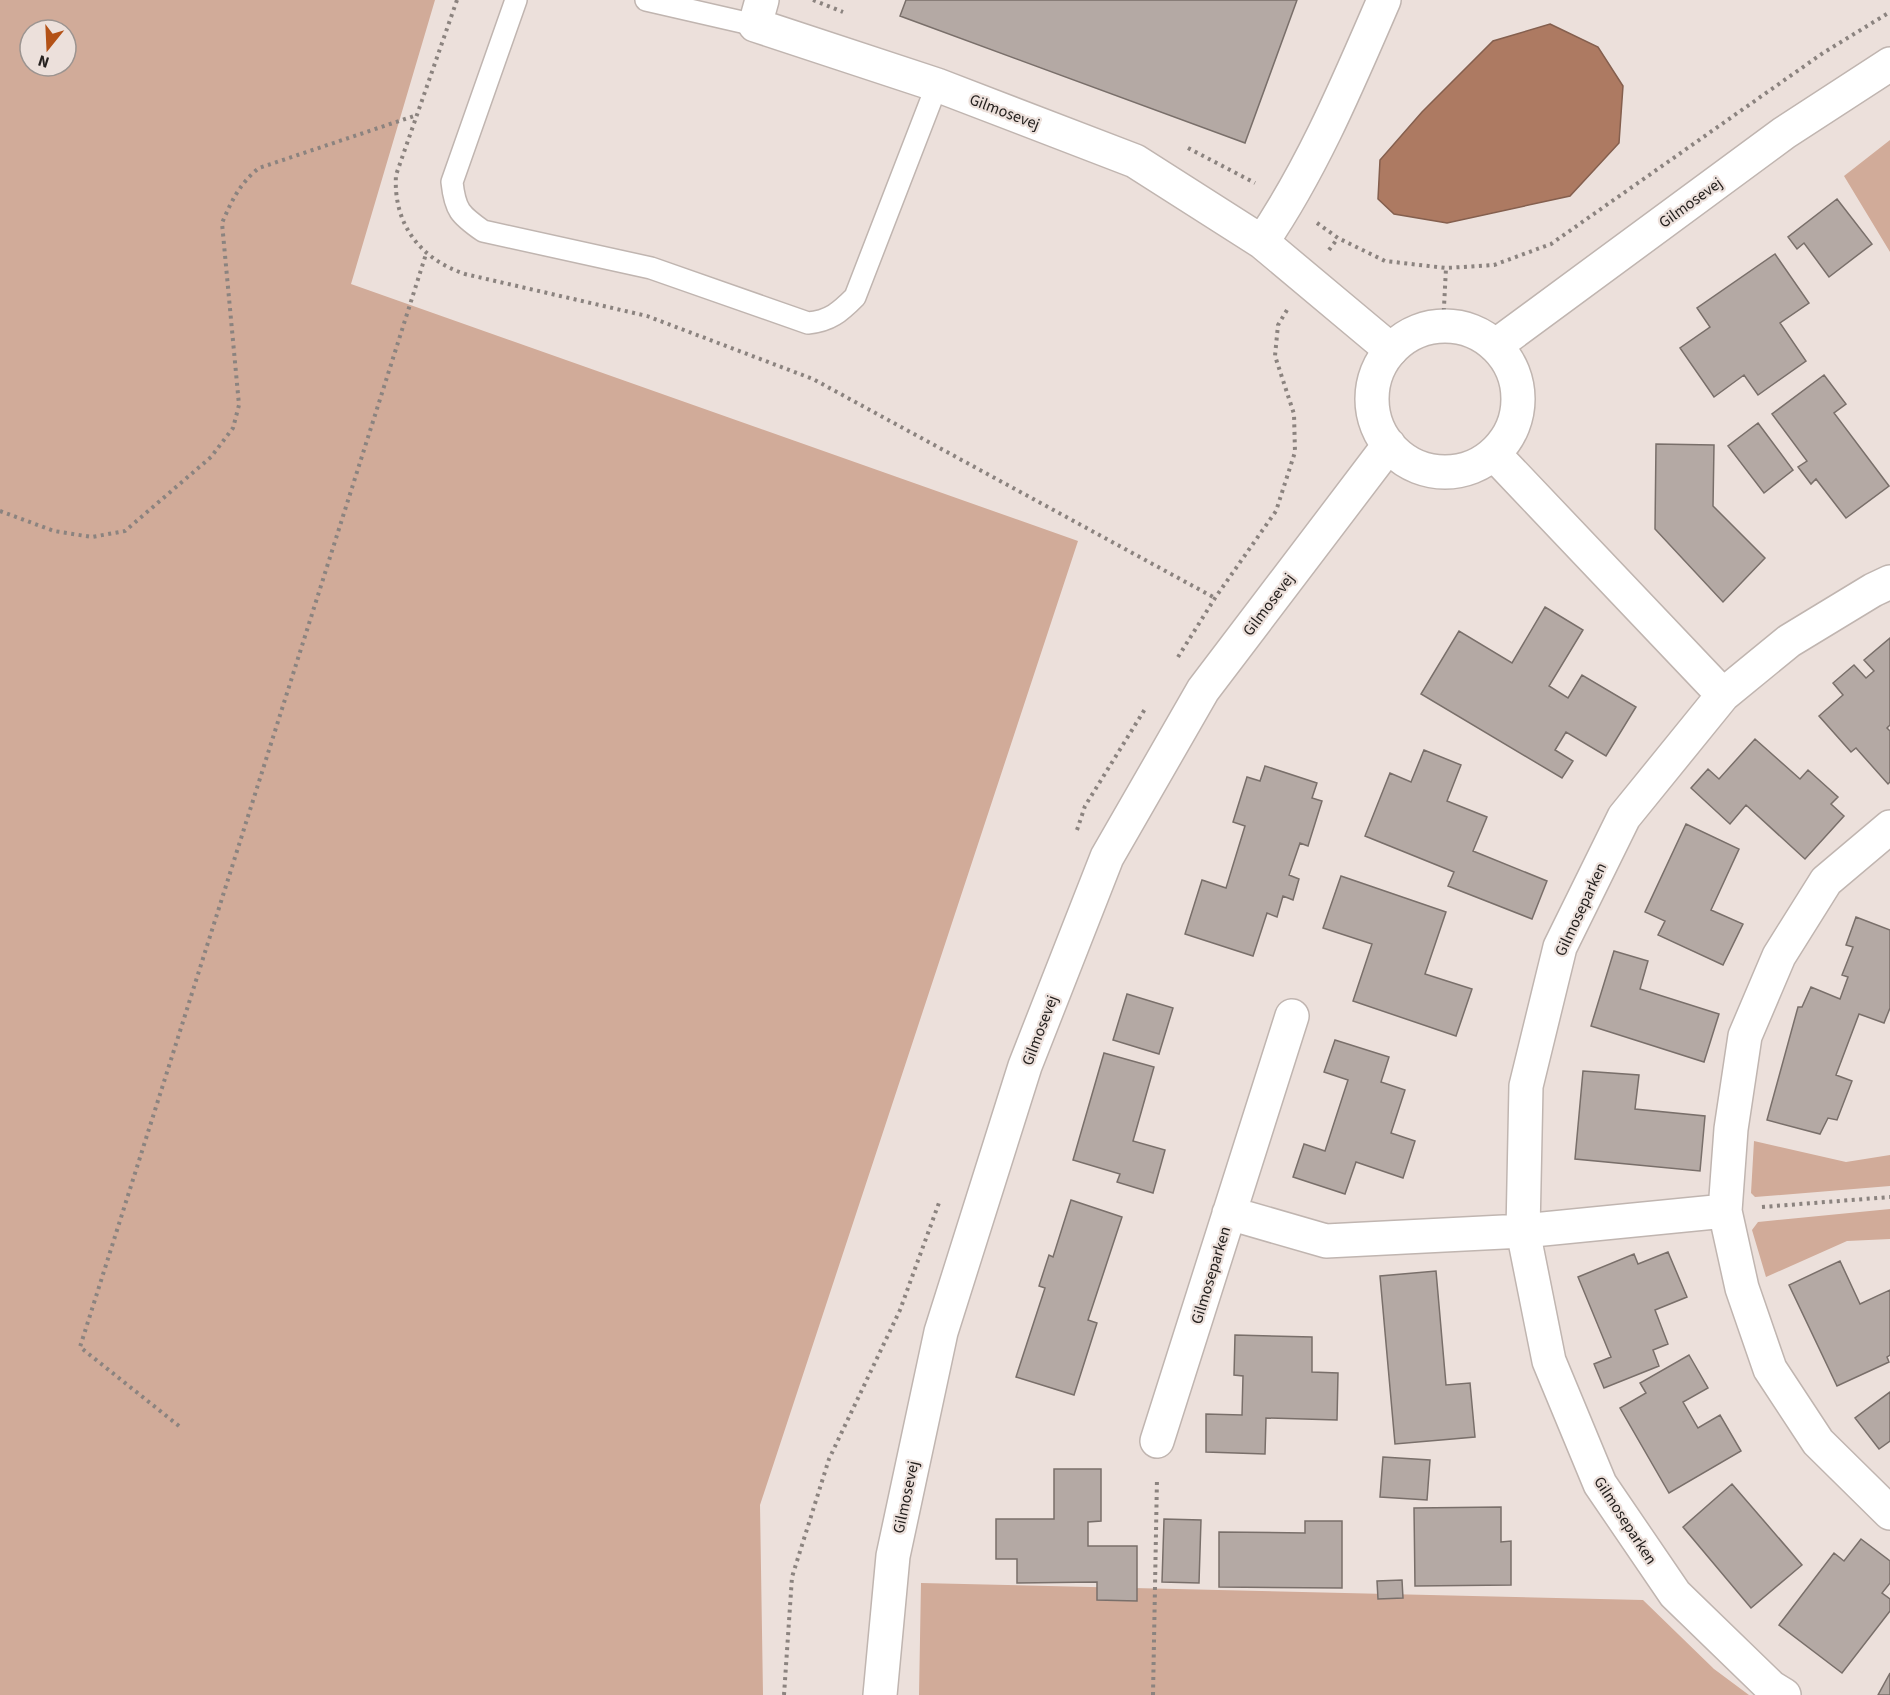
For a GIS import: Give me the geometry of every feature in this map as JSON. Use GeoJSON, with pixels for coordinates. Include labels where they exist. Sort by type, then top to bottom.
{"type":"FeatureCollection","features":[{"type":"Feature","properties":{"kind":"street"},"geometry":{"type":"LineString","coordinates":[[1262,242],[1289,202],[1330,123],[1384,0]]}},
{"type":"Feature","properties":{"kind":"street","name":"Gilmosevej"},"geometry":{"type":"LineString","coordinates":[[758,12],[937,85],[1135,161],[1262,242],[1391,350]]}},
{"type":"Feature","properties":{"kind":"street","name":"Gilmosevej"},"geometry":{"type":"LineString","coordinates":[[1495,346],[1784,133],[1890,64]]}},
{"type":"Feature","properties":{"kind":"street"},"geometry":{"type":"LineString","coordinates":[[1443,326],[1461,328],[1480,335],[1495,346],[1512,371],[1519,401],[1516,421],[1507,439],[1494,454],[1474,466],[1451,472],[1427,470],[1406,461],[1389,445],[1378,428],[1373,407],[1373,387],[1380,367],[1391,350],[1406,338],[1424,330],[1443,326]]}},
{"type":"Feature","properties":{"kind":"street","name":"Gilmosevej"},"geometry":{"type":"LineString","coordinates":[[880,1695],[893,1556],[941,1332],[1025,1066],[1107,857],[1203,690],[1389,445]]}},
{"type":"Feature","properties":{"kind":"street"},"geometry":{"type":"LineString","coordinates":[[1494,454],[1723,695]]}},
{"type":"Feature","properties":{"kind":"street","name":"Gilmoseparken"},"geometry":{"type":"LineString","coordinates":[[1784,1695],[1771,1687],[1675,1594],[1600,1484],[1549,1361],[1523,1231],[1526,1086],[1560,946],[1624,817],[1723,695],[1789,641],[1890,582]]}},
{"type":"Feature","properties":{"kind":"street"},"geometry":{"type":"LineString","coordinates":[[1890,827],[1826,881],[1775,966],[1745,1036],[1731,1129],[1725,1211],[1742,1288],[1770,1370],[1818,1442],[1890,1512]]}},
{"type":"Feature","properties":{"kind":"street","name":"Gilmoseparken"},"geometry":{"type":"LineString","coordinates":[[1158,1441],[1292,1016]]}},
{"type":"Feature","properties":{"kind":"street","name":"Gilmoseparken"},"geometry":{"type":"LineString","coordinates":[[1229,1213],[1326,1241],[1523,1231],[1725,1211]]}},
{"type":"Feature","properties":{"kind":"lane"},"geometry":{"type":"LineString","coordinates":[[516,0],[452,182],[454,201],[462,217],[483,231],[651,268],[808,323],[824,321],[836,315],[855,297],[937,85]]}},
{"type":"Feature","properties":{"kind":"lane"},"geometry":{"type":"LineString","coordinates":[[646,0],[758,12]]}},
{"type":"Feature","properties":{"kind":"path"},"geometry":{"type":"LineString","coordinates":[[457,0],[396,175],[395,188],[405,228],[426,254],[445,267],[465,274],[647,316],[813,379],[1215,598]]}},
{"type":"Feature","properties":{"kind":"path"},"geometry":{"type":"LineString","coordinates":[[0,511],[54,531],[92,537],[125,531],[211,458],[233,428],[239,405],[222,223],[233,197],[244,180],[260,168],[417,115]]}},
{"type":"Feature","properties":{"kind":"path"},"geometry":{"type":"LineString","coordinates":[[179,1426],[80,1347],[426,254]]}},
{"type":"Feature","properties":{"kind":"path"},"geometry":{"type":"LineString","coordinates":[[1443,326],[1446,268]]}},
{"type":"Feature","properties":{"kind":"path"},"geometry":{"type":"LineString","coordinates":[[1725,1211],[1890,1197]]}},
{"type":"Feature","properties":{"kind":"path"},"geometry":{"type":"LineString","coordinates":[[1153,1695],[1158,1441]]}},
{"type":"Feature","properties":{"kind":"shaded area"},"geometry":{"type":"Polygon","coordinates":[[[0,0],[435,0],[351,284],[1078,541],[760,1505],[763,1695],[0,1695],[0,0]]]}},
{"type":"Feature","properties":{"kind":"shaded area"},"geometry":{"type":"Polygon","coordinates":[[[1550,24],[1598,47],[1623,86],[1619,143],[1570,196],[1447,223],[1394,214],[1378,199],[1380,160],[1422,112],[1493,41],[1550,24]]]}},
{"type":"Feature","properties":{"kind":"shaded area"},"geometry":{"type":"Polygon","coordinates":[[[1890,140],[1890,252],[1844,176],[1890,140]]]}},
{"type":"Feature","properties":{"kind":"shaded area"},"geometry":{"type":"Polygon","coordinates":[[[1754,1141],[1846,1162],[1890,1155],[1890,1186],[1755,1197],[1751,1193],[1754,1141]]]}},
{"type":"Feature","properties":{"kind":"shaded area"},"geometry":{"type":"Polygon","coordinates":[[[1890,1209],[1890,1239],[1847,1241],[1766,1277],[1752,1230],[1758,1222],[1890,1209]]]}},
{"type":"Feature","properties":{"kind":"shaded area"},"geometry":{"type":"Polygon","coordinates":[[[921,1583],[1643,1600],[1714,1669],[1749,1695],[919,1695],[921,1583]]]}},
{"type":"Feature","properties":{"kind":"building"},"geometry":{"type":"Polygon","coordinates":[[[906,0],[1297,0],[1245,143],[900,16],[906,0]]]}},
{"type":"Feature","properties":{"kind":"building"},"geometry":{"type":"Polygon","coordinates":[[[1837,199],[1872,244],[1829,277],[1804,243],[1797,249],[1788,237],[1837,199]]]}},
{"type":"Feature","properties":{"kind":"building"},"geometry":{"type":"Polygon","coordinates":[[[1775,254],[1809,303],[1780,323],[1806,361],[1758,395],[1744,375],[1714,397],[1680,348],[1710,327],[1697,308],[1775,254]]]}},
{"type":"Feature","properties":{"kind":"building"},"geometry":{"type":"Polygon","coordinates":[[[1824,375],[1846,404],[1834,413],[1889,486],[1846,518],[1816,479],[1811,484],[1798,467],[1807,461],[1772,414],[1824,375]]]}},
{"type":"Feature","properties":{"kind":"building"},"geometry":{"type":"Polygon","coordinates":[[[1758,423],[1793,470],[1764,493],[1728,446],[1758,423]]]}},
{"type":"Feature","properties":{"kind":"building"},"geometry":{"type":"Polygon","coordinates":[[[1656,444],[1714,445],[1713,506],[1765,558],[1723,602],[1655,529],[1656,444]]]}},
{"type":"Feature","properties":{"kind":"building"},"geometry":{"type":"Polygon","coordinates":[[[1545,607],[1583,630],[1549,686],[1568,698],[1582,675],[1636,707],[1606,756],[1566,732],[1555,750],[1573,761],[1562,778],[1421,694],[1459,631],[1512,663],[1545,607]]]}},
{"type":"Feature","properties":{"kind":"building"},"geometry":{"type":"Polygon","coordinates":[[[1890,638],[1890,725],[1887,728],[1890,731],[1890,782],[1888,784],[1856,748],[1851,752],[1819,716],[1843,695],[1833,683],[1854,665],[1866,678],[1874,671],[1864,660],[1890,638]]]}},
{"type":"Feature","properties":{"kind":"building"},"geometry":{"type":"Polygon","coordinates":[[[1755,739],[1800,779],[1808,770],[1838,797],[1831,804],[1844,816],[1805,859],[1746,805],[1730,824],[1691,788],[1708,769],[1719,779],[1755,739]]]}},
{"type":"Feature","properties":{"kind":"building"},"geometry":{"type":"Polygon","coordinates":[[[1424,750],[1461,765],[1447,801],[1487,817],[1473,851],[1547,881],[1532,919],[1448,886],[1454,872],[1365,836],[1390,773],[1411,782],[1424,750]]]}},
{"type":"Feature","properties":{"kind":"building"},"geometry":{"type":"Polygon","coordinates":[[[1265,766],[1317,783],[1312,798],[1322,801],[1308,846],[1300,843],[1289,875],[1299,879],[1293,900],[1283,896],[1277,917],[1267,913],[1253,956],[1185,934],[1202,880],[1226,888],[1245,826],[1233,822],[1247,777],[1260,781],[1265,766]]]}},
{"type":"Feature","properties":{"kind":"building"},"geometry":{"type":"Polygon","coordinates":[[[1686,824],[1739,849],[1711,910],[1743,924],[1723,965],[1658,935],[1665,921],[1645,912],[1686,824]]]}},
{"type":"Feature","properties":{"kind":"building"},"geometry":{"type":"Polygon","coordinates":[[[1341,876],[1446,912],[1425,974],[1472,989],[1456,1036],[1353,1001],[1372,944],[1323,928],[1341,876]]]}},
{"type":"Feature","properties":{"kind":"building"},"geometry":{"type":"Polygon","coordinates":[[[1856,917],[1890,930],[1890,1008],[1884,1023],[1859,1014],[1836,1075],[1852,1081],[1837,1120],[1828,1118],[1820,1134],[1767,1120],[1798,1007],[1802,1007],[1811,987],[1840,999],[1848,977],[1842,975],[1853,947],[1846,945],[1856,917]]]}},
{"type":"Feature","properties":{"kind":"building"},"geometry":{"type":"Polygon","coordinates":[[[1614,951],[1648,961],[1640,989],[1719,1014],[1704,1062],[1591,1026],[1614,951]]]}},
{"type":"Feature","properties":{"kind":"building"},"geometry":{"type":"Polygon","coordinates":[[[1127,994],[1173,1008],[1159,1054],[1113,1040],[1127,994]]]}},
{"type":"Feature","properties":{"kind":"building"},"geometry":{"type":"Polygon","coordinates":[[[1335,1040],[1389,1057],[1381,1082],[1405,1090],[1391,1133],[1415,1141],[1403,1178],[1356,1162],[1345,1194],[1293,1177],[1304,1144],[1325,1151],[1348,1080],[1324,1072],[1335,1040]]]}},
{"type":"Feature","properties":{"kind":"building"},"geometry":{"type":"Polygon","coordinates":[[[1104,1053],[1154,1067],[1133,1141],[1165,1150],[1153,1193],[1117,1182],[1120,1174],[1073,1160],[1104,1053]]]}},
{"type":"Feature","properties":{"kind":"building"},"geometry":{"type":"Polygon","coordinates":[[[1583,1071],[1639,1075],[1635,1109],[1705,1116],[1700,1171],[1575,1159],[1583,1071]]]}},
{"type":"Feature","properties":{"kind":"building"},"geometry":{"type":"Polygon","coordinates":[[[1071,1200],[1122,1217],[1088,1320],[1097,1323],[1074,1395],[1016,1377],[1045,1288],[1039,1286],[1049,1255],[1053,1257],[1071,1200]]]}},
{"type":"Feature","properties":{"kind":"building"},"geometry":{"type":"Polygon","coordinates":[[[1668,1252],[1687,1297],[1655,1310],[1668,1344],[1653,1350],[1659,1366],[1604,1388],[1594,1364],[1611,1357],[1578,1277],[1634,1254],[1638,1264],[1668,1252]]]}},
{"type":"Feature","properties":{"kind":"building"},"geometry":{"type":"Polygon","coordinates":[[[1840,1261],[1860,1304],[1890,1290],[1890,1355],[1887,1357],[1889,1362],[1837,1386],[1789,1285],[1840,1261]]]}},
{"type":"Feature","properties":{"kind":"building"},"geometry":{"type":"Polygon","coordinates":[[[1436,1271],[1446,1385],[1470,1383],[1475,1437],[1395,1444],[1380,1276],[1436,1271]]]}},
{"type":"Feature","properties":{"kind":"building"},"geometry":{"type":"Polygon","coordinates":[[[1235,1335],[1312,1337],[1312,1372],[1338,1373],[1337,1420],[1266,1418],[1265,1454],[1206,1452],[1206,1414],[1242,1415],[1243,1376],[1234,1375],[1235,1335]]]}},
{"type":"Feature","properties":{"kind":"building"},"geometry":{"type":"Polygon","coordinates":[[[1689,1355],[1708,1388],[1683,1402],[1698,1428],[1720,1415],[1741,1451],[1669,1493],[1620,1408],[1646,1393],[1640,1383],[1689,1355]]]}},
{"type":"Feature","properties":{"kind":"building"},"geometry":{"type":"Polygon","coordinates":[[[1890,1392],[1890,1441],[1879,1449],[1855,1418],[1890,1392]]]}},
{"type":"Feature","properties":{"kind":"building"},"geometry":{"type":"Polygon","coordinates":[[[1383,1457],[1430,1460],[1427,1500],[1380,1497],[1383,1457]]]}},
{"type":"Feature","properties":{"kind":"building"},"geometry":{"type":"Polygon","coordinates":[[[1054,1469],[1101,1469],[1101,1521],[1088,1522],[1088,1546],[1137,1546],[1137,1601],[1097,1600],[1097,1582],[1017,1583],[1017,1559],[996,1559],[996,1519],[1054,1519],[1054,1469]]]}},
{"type":"Feature","properties":{"kind":"building"},"geometry":{"type":"Polygon","coordinates":[[[1732,1484],[1802,1565],[1751,1608],[1683,1527],[1732,1484]]]}},
{"type":"Feature","properties":{"kind":"building"},"geometry":{"type":"Polygon","coordinates":[[[1501,1507],[1501,1542],[1511,1541],[1511,1585],[1415,1586],[1414,1508],[1501,1507]]]}},
{"type":"Feature","properties":{"kind":"building"},"geometry":{"type":"Polygon","coordinates":[[[1164,1519],[1201,1520],[1199,1583],[1162,1582],[1164,1519]]]}},
{"type":"Feature","properties":{"kind":"building"},"geometry":{"type":"Polygon","coordinates":[[[1305,1521],[1342,1521],[1342,1588],[1219,1587],[1219,1532],[1305,1533],[1305,1521]]]}},
{"type":"Feature","properties":{"kind":"building"},"geometry":{"type":"Polygon","coordinates":[[[1861,1539],[1890,1561],[1890,1583],[1882,1593],[1890,1599],[1890,1611],[1842,1673],[1779,1625],[1834,1553],[1844,1561],[1861,1539]]]}},
{"type":"Feature","properties":{"kind":"building"},"geometry":{"type":"Polygon","coordinates":[[[1402,1580],[1403,1598],[1378,1599],[1377,1581],[1402,1580]]]}},
{"type":"Feature","properties":{"kind":"building"},"geometry":{"type":"Polygon","coordinates":[[[1890,1673],[1890,1695],[1878,1695],[1890,1673]]]}}]}
